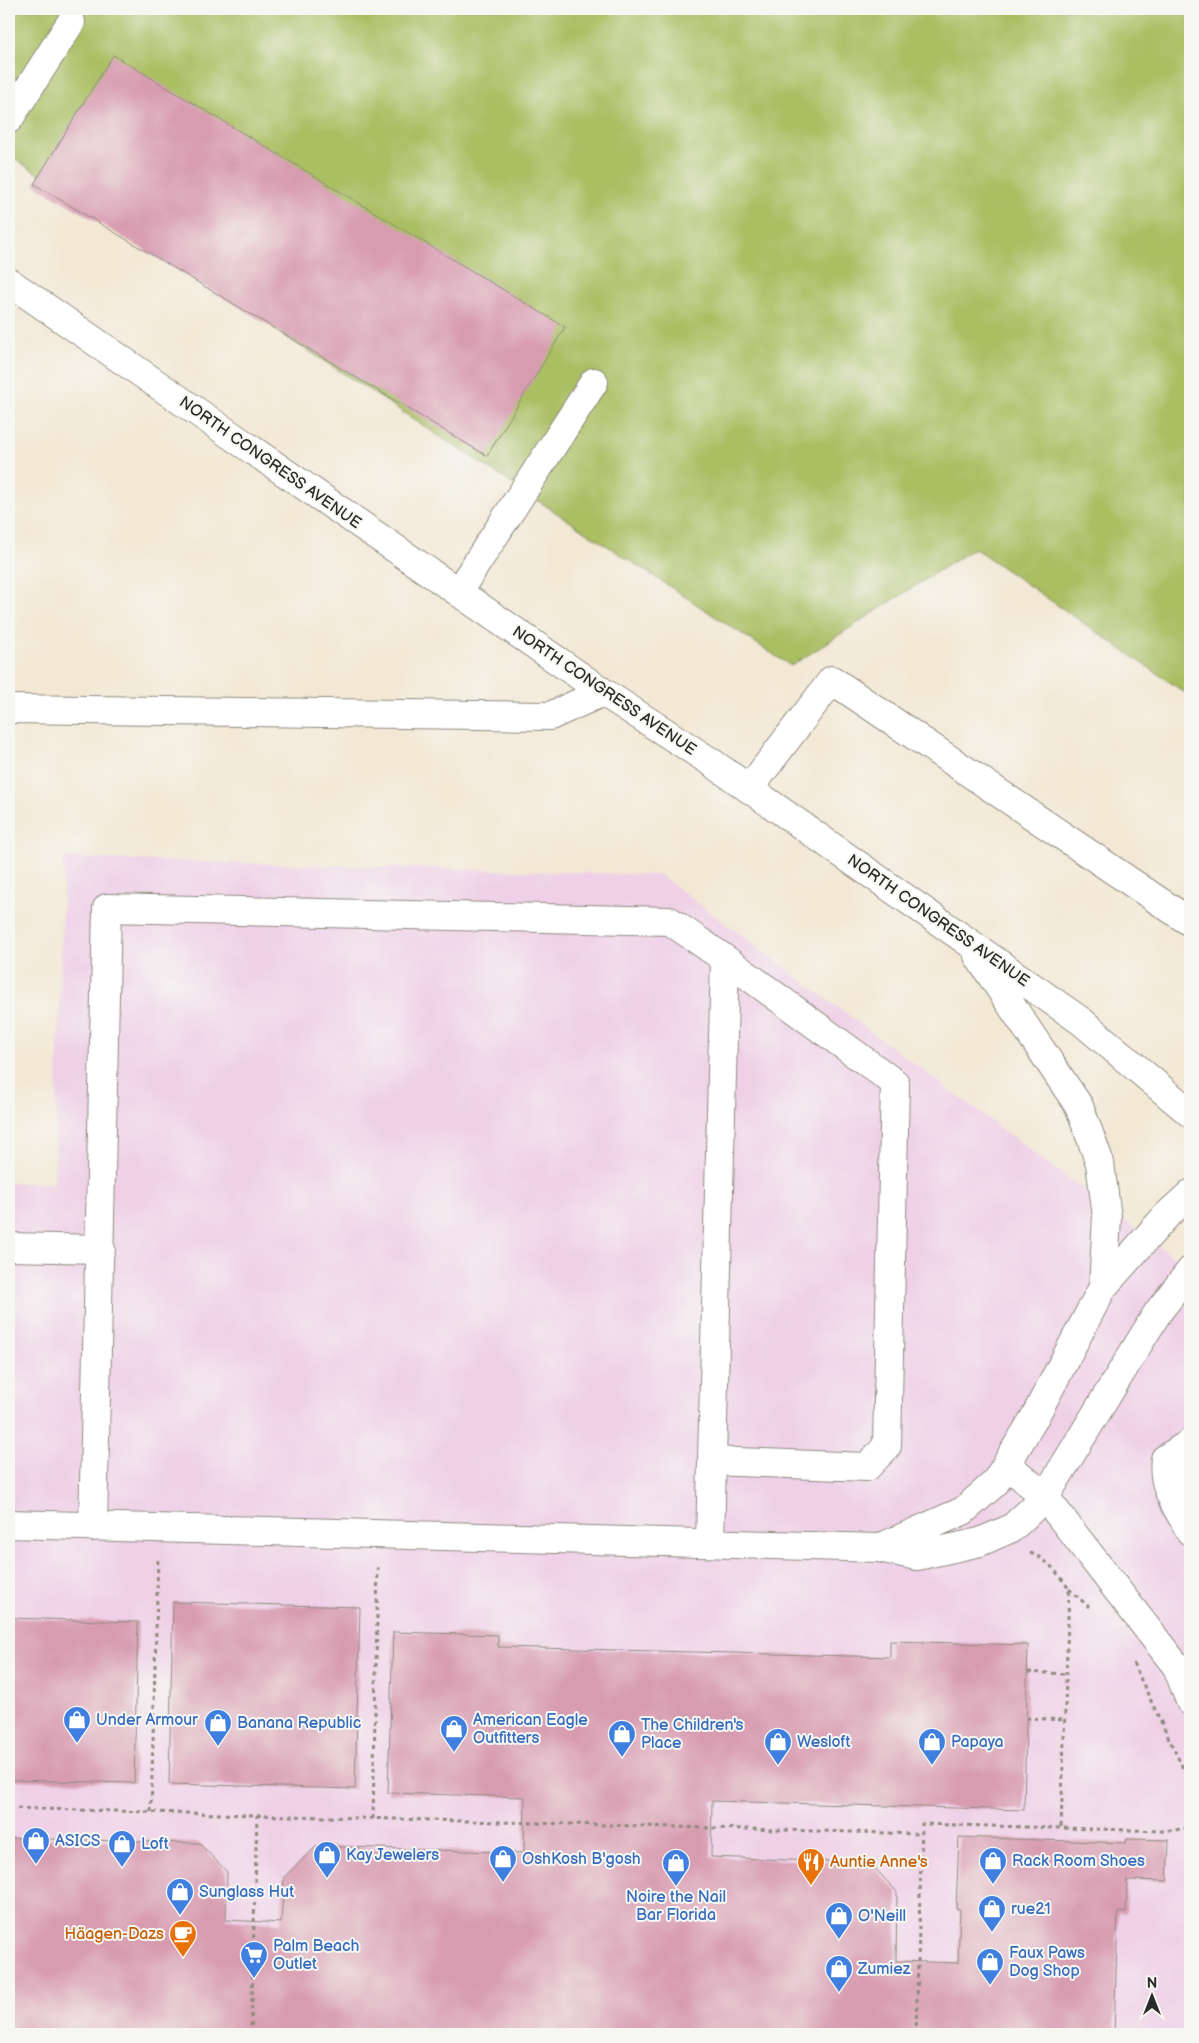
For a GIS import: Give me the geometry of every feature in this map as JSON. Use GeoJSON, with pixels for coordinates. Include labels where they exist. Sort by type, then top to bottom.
{"type":"FeatureCollection","features":[{"type":"Feature","properties":{"kind":"street"},"geometry":{"type":"LineString","coordinates":[[9,118],[72,22]]}},
{"type":"Feature","properties":{"kind":"street","name":"NORTH CONGRESS AVENUE"},"geometry":{"type":"LineString","coordinates":[[9,282],[603,692],[749,789],[1081,1020],[1190,1113]]}},
{"type":"Feature","properties":{"kind":"street"},"geometry":{"type":"LineString","coordinates":[[458,592],[594,382]]}},
{"type":"Feature","properties":{"kind":"street"},"geometry":{"type":"LineString","coordinates":[[749,789],[832,680],[1190,922]]}},
{"type":"Feature","properties":{"kind":"street"},"geometry":{"type":"LineString","coordinates":[[9,709],[550,716],[603,692]]}},
{"type":"Feature","properties":{"kind":"street"},"geometry":{"type":"LineString","coordinates":[[93,1527],[101,1249],[107,908],[670,921],[895,1083],[887,1446],[867,1467],[712,1461]]}},
{"type":"Feature","properties":{"kind":"street"},"geometry":{"type":"LineString","coordinates":[[968,942],[1079,1106],[1100,1163],[1106,1217],[1103,1287]]}},
{"type":"Feature","properties":{"kind":"street"},"geometry":{"type":"LineString","coordinates":[[710,1543],[725,960]]}},
{"type":"Feature","properties":{"kind":"street"},"geometry":{"type":"LineString","coordinates":[[878,1548],[963,1511],[995,1483],[1033,1420],[1103,1287],[1167,1215],[1190,1194]]}},
{"type":"Feature","properties":{"kind":"street"},"geometry":{"type":"LineString","coordinates":[[9,1247],[101,1249]]}},
{"type":"Feature","properties":{"kind":"street"},"geometry":{"type":"LineString","coordinates":[[9,1524],[878,1548],[916,1556],[980,1542],[1012,1528],[1046,1497],[1158,1312],[1190,1271]]}},
{"type":"Feature","properties":{"kind":"street"},"geometry":{"type":"LineString","coordinates":[[1190,1443],[1165,1459],[1163,1474],[1168,1492],[1190,1531]]}},
{"type":"Feature","properties":{"kind":"street"},"geometry":{"type":"LineString","coordinates":[[1007,1464],[1046,1497],[1177,1667],[1190,1700]]}},
{"type":"Feature","properties":{"kind":"street"},"geometry":{"type":"LineString","coordinates":[[1190,1466],[1186,1474],[1186,1487],[1190,1493]]}},
{"type":"Feature","properties":{"kind":"path"},"geometry":{"type":"LineString","coordinates":[[1027,1552],[1040,1557],[1053,1568],[1069,1589],[1094,1611]]}},
{"type":"Feature","properties":{"kind":"path"},"geometry":{"type":"LineString","coordinates":[[148,1556],[167,1557]]}},
{"type":"Feature","properties":{"kind":"path"},"geometry":{"type":"LineString","coordinates":[[151,1812],[158,1557]]}},
{"type":"Feature","properties":{"kind":"path"},"geometry":{"type":"LineString","coordinates":[[369,1563],[388,1564]]}},
{"type":"Feature","properties":{"kind":"path"},"geometry":{"type":"LineString","coordinates":[[373,1819],[378,1563]]}},
{"type":"Feature","properties":{"kind":"path"},"geometry":{"type":"LineString","coordinates":[[1061,1828],[1069,1589]]}},
{"type":"Feature","properties":{"kind":"path"},"geometry":{"type":"LineString","coordinates":[[1132,1662],[1190,1782]]}},
{"type":"Feature","properties":{"kind":"path"},"geometry":{"type":"LineString","coordinates":[[1028,1672],[1066,1674]]}},
{"type":"Feature","properties":{"kind":"path"},"geometry":{"type":"LineString","coordinates":[[1026,1718],[1065,1720]]}},
{"type":"Feature","properties":{"kind":"path"},"geometry":{"type":"LineString","coordinates":[[9,1808],[921,1834]]}},
{"type":"Feature","properties":{"kind":"path"},"geometry":{"type":"LineString","coordinates":[[251,2034],[257,1816]]}},
{"type":"Feature","properties":{"kind":"path"},"geometry":{"type":"LineString","coordinates":[[916,2034],[922,1824],[1164,1831],[1190,1828]]}},
{"type":"Feature","properties":{"kind":"shaded area"},"geometry":{"type":"Polygon","coordinates":[[[64,858],[660,875],[1190,1269],[1190,2034],[9,2034],[9,1183],[54,1183],[64,858]]]}},
{"type":"Feature","properties":{"kind":"green space"},"geometry":{"type":"Polygon","coordinates":[[[9,9],[1190,9],[1190,696],[974,548],[791,666],[9,155],[9,9]]]}},
{"type":"Feature","properties":{"kind":"building"},"geometry":{"type":"Polygon","coordinates":[[[113,55],[565,327],[487,456],[34,184],[113,55]]]}},
{"type":"Feature","properties":{"kind":"building"},"geometry":{"type":"Polygon","coordinates":[[[173,1602],[360,1607],[355,1789],[169,1784],[173,1602]]]}},
{"type":"Feature","properties":{"kind":"building"},"geometry":{"type":"Polygon","coordinates":[[[9,1618],[138,1622],[134,1783],[11,1780],[9,1795],[9,1618]]]}},
{"type":"Feature","properties":{"kind":"building"},"geometry":{"type":"Polygon","coordinates":[[[393,1632],[498,1635],[498,1647],[890,1657],[890,1641],[1028,1645],[1024,1810],[712,1801],[711,1857],[870,1863],[897,1892],[896,1961],[958,1963],[960,1909],[956,1909],[959,1837],[1126,1843],[1127,1839],[1169,1840],[1167,1881],[1127,1880],[1126,1913],[1118,1912],[1114,2034],[9,2034],[9,1838],[199,1843],[227,1872],[226,1920],[281,1923],[284,1877],[317,1846],[524,1853],[525,1797],[388,1793],[393,1632]]]}},
{"type":"Feature","properties":{"kind":"place","name":"Under Armour"},"geometry":{"type":"Point","coordinates":[77,1744]}},
{"type":"Feature","properties":{"kind":"place","name":"Banana Republic"},"geometry":{"type":"Point","coordinates":[218,1747]}},
{"type":"Feature","properties":{"kind":"place","name":"American Eagle Outfitters"},"geometry":{"type":"Point","coordinates":[454,1753]}},
{"type":"Feature","properties":{"kind":"place","name":"The Children's Place"},"geometry":{"type":"Point","coordinates":[622,1758]}},
{"type":"Feature","properties":{"kind":"place","name":"Wesloft"},"geometry":{"type":"Point","coordinates":[778,1766]}},
{"type":"Feature","properties":{"kind":"place","name":"Papaya"},"geometry":{"type":"Point","coordinates":[932,1766]}},
{"type":"Feature","properties":{"kind":"place","name":"ASICS"},"geometry":{"type":"Point","coordinates":[36,1865]}},
{"type":"Feature","properties":{"kind":"place","name":"Loft"},"geometry":{"type":"Point","coordinates":[122,1868]}},
{"type":"Feature","properties":{"kind":"place","name":"Kay Jewelers"},"geometry":{"type":"Point","coordinates":[327,1879]}},
{"type":"Feature","properties":{"kind":"place","name":"OshKosh B'gosh"},"geometry":{"type":"Point","coordinates":[503,1883]}},
{"type":"Feature","properties":{"kind":"place","name":"Rack Room Shoes"},"geometry":{"type":"Point","coordinates":[993,1885]}},
{"type":"Feature","properties":{"kind":"place","name":"Auntie Anne's"},"geometry":{"type":"Point","coordinates":[811,1886]}},
{"type":"Feature","properties":{"kind":"place","name":"Noire the Nail Bar Florida"},"geometry":{"type":"Point","coordinates":[676,1887]}},
{"type":"Feature","properties":{"kind":"place","name":"Sunglass Hut"},"geometry":{"type":"Point","coordinates":[180,1916]}},
{"type":"Feature","properties":{"kind":"place","name":"rue21"},"geometry":{"type":"Point","coordinates":[992,1933]}},
{"type":"Feature","properties":{"kind":"place","name":"O'Neill"},"geometry":{"type":"Point","coordinates":[839,1940]}},
{"type":"Feature","properties":{"kind":"place","name":"Häagen-Dazs"},"geometry":{"type":"Point","coordinates":[183,1958]}},
{"type":"Feature","properties":{"kind":"place","name":"Palm Beach Outlet"},"geometry":{"type":"Point","coordinates":[254,1979]}},
{"type":"Feature","properties":{"kind":"place","name":"Faux Paws Dog Shop"},"geometry":{"type":"Point","coordinates":[990,1986]}},
{"type":"Feature","properties":{"kind":"place","name":"Zumiez"},"geometry":{"type":"Point","coordinates":[839,1993]}}]}
